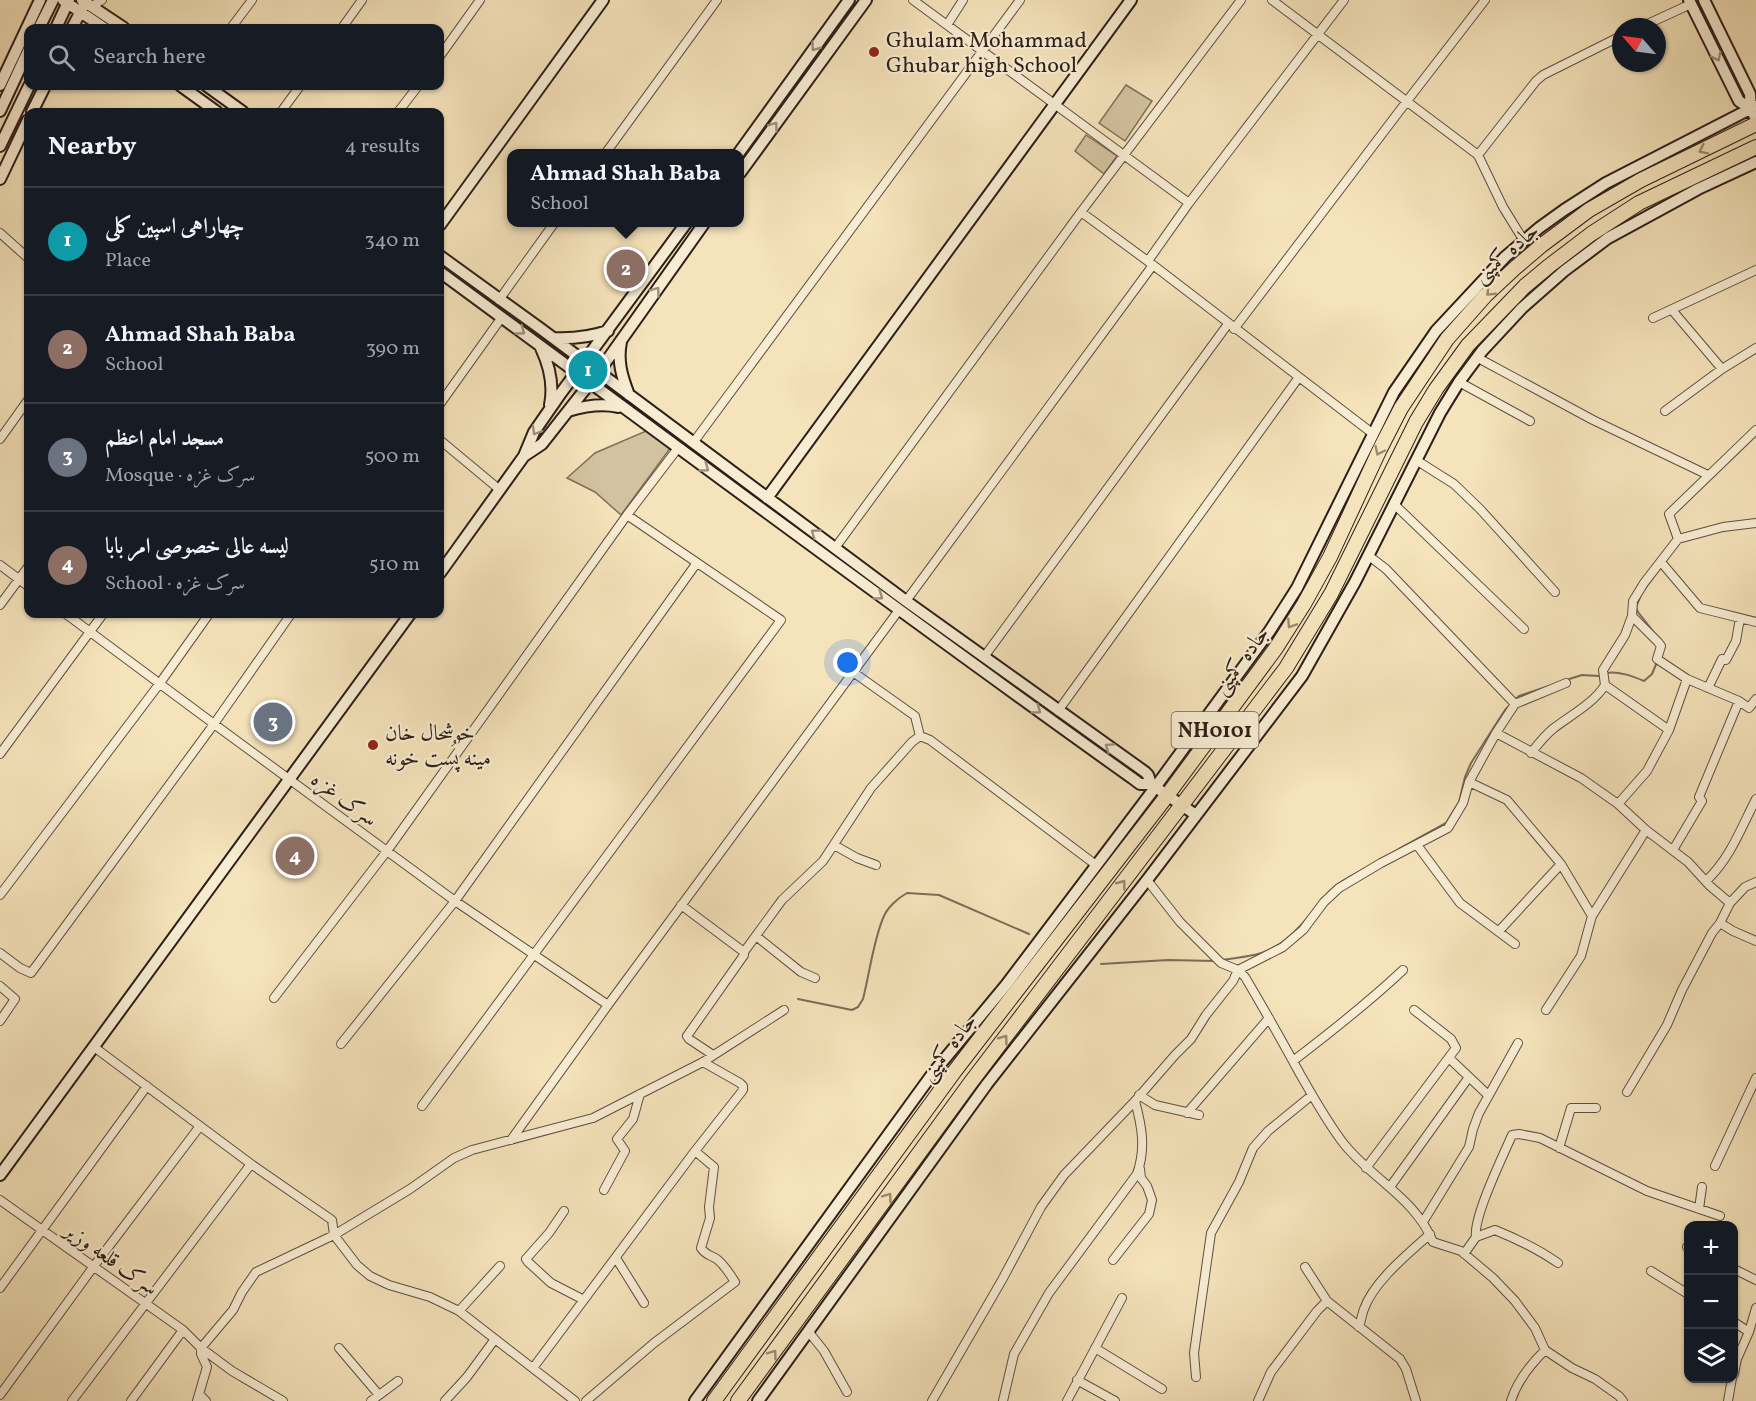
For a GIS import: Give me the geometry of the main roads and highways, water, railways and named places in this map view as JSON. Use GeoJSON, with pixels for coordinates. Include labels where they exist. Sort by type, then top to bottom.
{"type":"FeatureCollection","features":[{"type":"Feature","properties":{"kind":"highway","name":"جاده کمپنی"},"geometry":{"type":"LineString","coordinates":[[714,1401],[1158,789],[1276,648],[1330,557],[1401,408],[1441,335],[1542,245],[1589,210],[1641,180],[1756,124]]}},
{"type":"Feature","properties":{"kind":"highway","name":"جاده کمپنی"},"geometry":{"type":"LineString","coordinates":[[738,1401],[971,1082],[1286,668],[1315,623],[1344,569],[1416,422],[1436,389],[1468,345],[1525,286],[1592,234],[1639,203],[1756,147]]}},
{"type":"Feature","properties":{"kind":"highway"},"geometry":{"type":"LineString","coordinates":[[1505,257],[1515,268]]}},
{"type":"Feature","properties":{"kind":"waterway"},"geometry":{"type":"LineString","coordinates":[[1644,590],[1662,566]]}},
{"type":"Feature","properties":{"kind":"waterway"},"geometry":{"type":"LineString","coordinates":[[1641,595],[1636,607],[1656,635]]}},
{"type":"Feature","properties":{"kind":"waterway"},"geometry":{"type":"LineString","coordinates":[[1606,673],[1621,673],[1644,681],[1652,674],[1657,662]]}},
{"type":"Feature","properties":{"kind":"waterway"},"geometry":{"type":"LineString","coordinates":[[1566,680],[1582,675],[1599,676],[1601,674]]}},
{"type":"Feature","properties":{"kind":"waterway"},"geometry":{"type":"LineString","coordinates":[[1399,849],[1446,823],[1459,802],[1471,763],[1505,710],[1519,696],[1549,686]]}},
{"type":"Feature","properties":{"kind":"waterway"},"geometry":{"type":"LineString","coordinates":[[1326,895],[1340,883],[1368,867]]}},
{"type":"Feature","properties":{"kind":"waterway"},"geometry":{"type":"LineString","coordinates":[[798,999],[852,1010],[858,1007],[863,999],[880,925],[888,909],[907,893],[939,895],[1029,934]]}},
{"type":"Feature","properties":{"kind":"waterway"},"geometry":{"type":"LineString","coordinates":[[1221,960],[1267,951],[1288,938],[1309,916]]}},
{"type":"Feature","properties":{"kind":"waterway"},"geometry":{"type":"LineString","coordinates":[[1101,964],[1168,960],[1215,961]]}},
{"type":"Feature","properties":{"kind":"place","name":"Ghulam Mohammad Ghubar high School"},"geometry":{"type":"Point","coordinates":[874,52]}},
{"type":"Feature","properties":{"kind":"place","name":"Ahmad Shah Baba"},"geometry":{"type":"Point","coordinates":[626,269]}},
{"type":"Feature","properties":{"kind":"place","name":"چهاراهی اسپین کلی"},"geometry":{"type":"Point","coordinates":[588,370]}},
{"type":"Feature","properties":{"kind":"place","name":"مسجد امام اعظم"},"geometry":{"type":"Point","coordinates":[273,722]}},
{"type":"Feature","properties":{"kind":"place","name":"خوشحال خان مینه پُست خونه"},"geometry":{"type":"Point","coordinates":[373,745]}},
{"type":"Feature","properties":{"kind":"place","name":"لیسه عالی خصوصی امر بابا"},"geometry":{"type":"Point","coordinates":[295,856]}}]}
